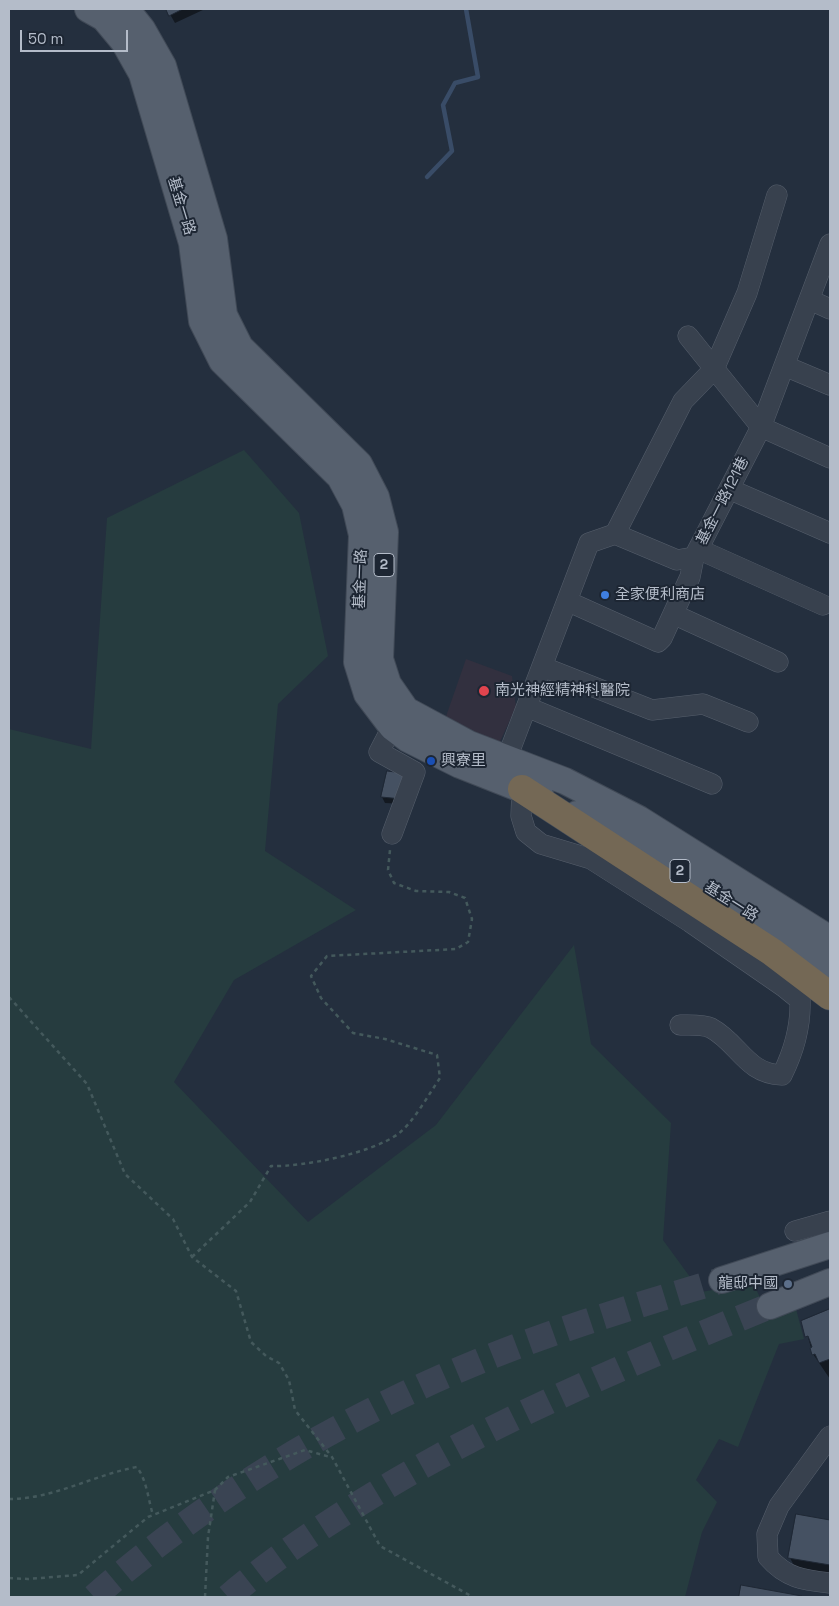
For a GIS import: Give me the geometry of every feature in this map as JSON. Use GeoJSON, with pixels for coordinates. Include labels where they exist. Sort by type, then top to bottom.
{"type":"FeatureCollection","features":[{"type":"Feature","properties":{"kind":"highway"},"geometry":{"type":"LineString","coordinates":[[514,774],[772,952],[830,996]]}},
{"type":"Feature","properties":{"kind":"main road","name":"基金一路"},"geometry":{"type":"LineString","coordinates":[[88,9],[104,18],[124,42],[142,74],[192,244],[202,321],[214,348],[222,361],[340,477],[355,505],[362,534],[357,662],[367,694],[392,727],[408,739],[460,765],[565,782],[639,819],[830,939]]}},
{"type":"Feature","properties":{"kind":"main road","name":"基金一路"},"geometry":{"type":"LineString","coordinates":[[126,9],[142,29],[163,66],[214,239],[224,315],[233,337],[240,347],[359,464],[376,497],[385,532],[380,659],[388,684],[406,710],[469,744],[514,774],[628,838],[830,967]]}},
{"type":"Feature","properties":{"kind":"main road"},"geometry":{"type":"LineString","coordinates":[[722,1280],[798,1242],[830,1239]]}},
{"type":"Feature","properties":{"kind":"main road"},"geometry":{"type":"LineString","coordinates":[[798,1242],[830,1245]]}},
{"type":"Feature","properties":{"kind":"main road"},"geometry":{"type":"LineString","coordinates":[[770,1306],[830,1282]]}},
{"type":"Feature","properties":{"kind":"street"},"geometry":{"type":"LineString","coordinates":[[680,1025],[709,1027],[726,1038],[747,1061],[767,1074],[782,1074],[793,1052],[800,1017],[800,1000],[690,922],[591,859],[541,844],[526,832],[520,816],[514,774],[527,707],[589,543],[615,534],[683,401],[714,368],[746,293],[776,195]]}},
{"type":"Feature","properties":{"kind":"street","name":"基金一路121巷"},"geometry":{"type":"LineString","coordinates":[[615,534],[677,560],[696,553],[761,427],[830,244]]}},
{"type":"Feature","properties":{"kind":"street"},"geometry":{"type":"LineString","coordinates":[[810,300],[830,309]]}},
{"type":"Feature","properties":{"kind":"street"},"geometry":{"type":"LineString","coordinates":[[688,336],[761,427],[830,458]]}},
{"type":"Feature","properties":{"kind":"street"},"geometry":{"type":"LineString","coordinates":[[785,366],[830,385]]}},
{"type":"Feature","properties":{"kind":"street"},"geometry":{"type":"LineString","coordinates":[[729,489],[830,533]]}},
{"type":"Feature","properties":{"kind":"street"},"geometry":{"type":"LineString","coordinates":[[567,601],[658,642],[662,638],[690,577],[696,553],[823,605]]}},
{"type":"Feature","properties":{"kind":"street"},"geometry":{"type":"LineString","coordinates":[[672,614],[778,662]]}},
{"type":"Feature","properties":{"kind":"street"},"geometry":{"type":"LineString","coordinates":[[543,667],[652,710],[703,704],[748,722]]}},
{"type":"Feature","properties":{"kind":"street"},"geometry":{"type":"LineString","coordinates":[[527,707],[712,784]]}},
{"type":"Feature","properties":{"kind":"street"},"geometry":{"type":"LineString","coordinates":[[392,727],[379,752],[412,768],[415,772],[392,834]]}},
{"type":"Feature","properties":{"kind":"street"},"geometry":{"type":"LineString","coordinates":[[798,1242],[830,1220]]}},
{"type":"Feature","properties":{"kind":"street"},"geometry":{"type":"LineString","coordinates":[[830,1436],[779,1506],[767,1534],[768,1557],[779,1570],[802,1580],[830,1583]]}},
{"type":"Feature","properties":{"kind":"path"},"geometry":{"type":"LineString","coordinates":[[192,1257],[250,1202],[271,1166],[287,1166],[371,1148],[399,1133],[440,1078],[437,1055],[385,1039],[353,1033],[321,998],[311,976],[327,956],[456,949],[468,942],[472,919],[465,898],[449,892],[416,891],[394,884],[388,870],[392,834]]}},
{"type":"Feature","properties":{"kind":"path"},"geometry":{"type":"LineString","coordinates":[[9,997],[86,1084],[125,1174],[173,1219],[192,1257],[236,1291],[251,1342],[266,1356],[279,1363],[289,1380],[295,1410],[332,1457],[380,1546],[473,1597]]}},
{"type":"Feature","properties":{"kind":"path"},"geometry":{"type":"LineString","coordinates":[[9,1578],[28,1579],[78,1575],[128,1533],[154,1515],[215,1490],[228,1477],[305,1450],[332,1457]]}},
{"type":"Feature","properties":{"kind":"path"},"geometry":{"type":"LineString","coordinates":[[9,1500],[34,1499],[71,1488],[117,1470],[137,1467],[144,1477],[145,1492],[154,1515]]}},
{"type":"Feature","properties":{"kind":"path"},"geometry":{"type":"LineString","coordinates":[[205,1597],[208,1537],[215,1490]]}},
{"type":"Feature","properties":{"kind":"shaded area","name":"南光神經精神科醫院"},"geometry":{"type":"Polygon","coordinates":[[[466,659],[512,676],[516,707],[497,748],[443,725],[466,659]]]}},
{"type":"Feature","properties":{"kind":"green space"},"geometry":{"type":"Polygon","coordinates":[[[244,450],[299,513],[328,656],[278,704],[265,851],[356,910],[234,980],[174,1082],[308,1222],[436,1125],[574,945],[591,1044],[671,1123],[663,1240],[701,1292],[753,1283],[771,1320],[796,1309],[804,1339],[779,1344],[738,1447],[719,1439],[696,1480],[717,1502],[702,1532],[685,1597],[9,1597],[9,729],[91,749],[107,518],[244,450]]]}},
{"type":"Feature","properties":{"kind":"building"},"geometry":{"type":"Polygon","coordinates":[[[166,9],[183,9],[169,16],[166,9]]]}},
{"type":"Feature","properties":{"kind":"building"},"geometry":{"type":"Polygon","coordinates":[[[387,771],[411,774],[402,799],[381,797],[387,771]]]}},
{"type":"Feature","properties":{"kind":"building"},"geometry":{"type":"Polygon","coordinates":[[[830,1309],[830,1359],[819,1363],[815,1354],[812,1355],[810,1348],[812,1347],[808,1336],[805,1337],[801,1321],[830,1309]]]}},
{"type":"Feature","properties":{"kind":"building"},"geometry":{"type":"Polygon","coordinates":[[[796,1514],[830,1520],[830,1565],[788,1558],[796,1514]]]}},
{"type":"Feature","properties":{"kind":"building"},"geometry":{"type":"Polygon","coordinates":[[[741,1585],[802,1596],[802,1597],[739,1597],[741,1585]]]}},
{"type":"Feature","properties":{"kind":"waterway"},"geometry":{"type":"LineString","coordinates":[[427,177],[452,151],[443,105],[455,83],[478,77],[466,9]]}},
{"type":"Feature","properties":{"kind":"tunnel"},"geometry":{"type":"LineString","coordinates":[[94,1597],[139,1559],[234,1491],[333,1431],[385,1404],[438,1379],[520,1345],[606,1315],[722,1280]]}},
{"type":"Feature","properties":{"kind":"tunnel"},"geometry":{"type":"LineString","coordinates":[[228,1597],[269,1564],[326,1524],[444,1454],[551,1400],[770,1306]]}},
{"type":"Feature","properties":{"kind":"place","name":"全家便利商店"},"geometry":{"type":"Point","coordinates":[605,595]}},
{"type":"Feature","properties":{"kind":"place","name":"南光神經精神科醫院"},"geometry":{"type":"Point","coordinates":[484,691]}},
{"type":"Feature","properties":{"kind":"place","name":"興寮里"},"geometry":{"type":"Point","coordinates":[431,761]}},
{"type":"Feature","properties":{"kind":"place","name":"龍邸中國"},"geometry":{"type":"Point","coordinates":[788,1284]}}]}
